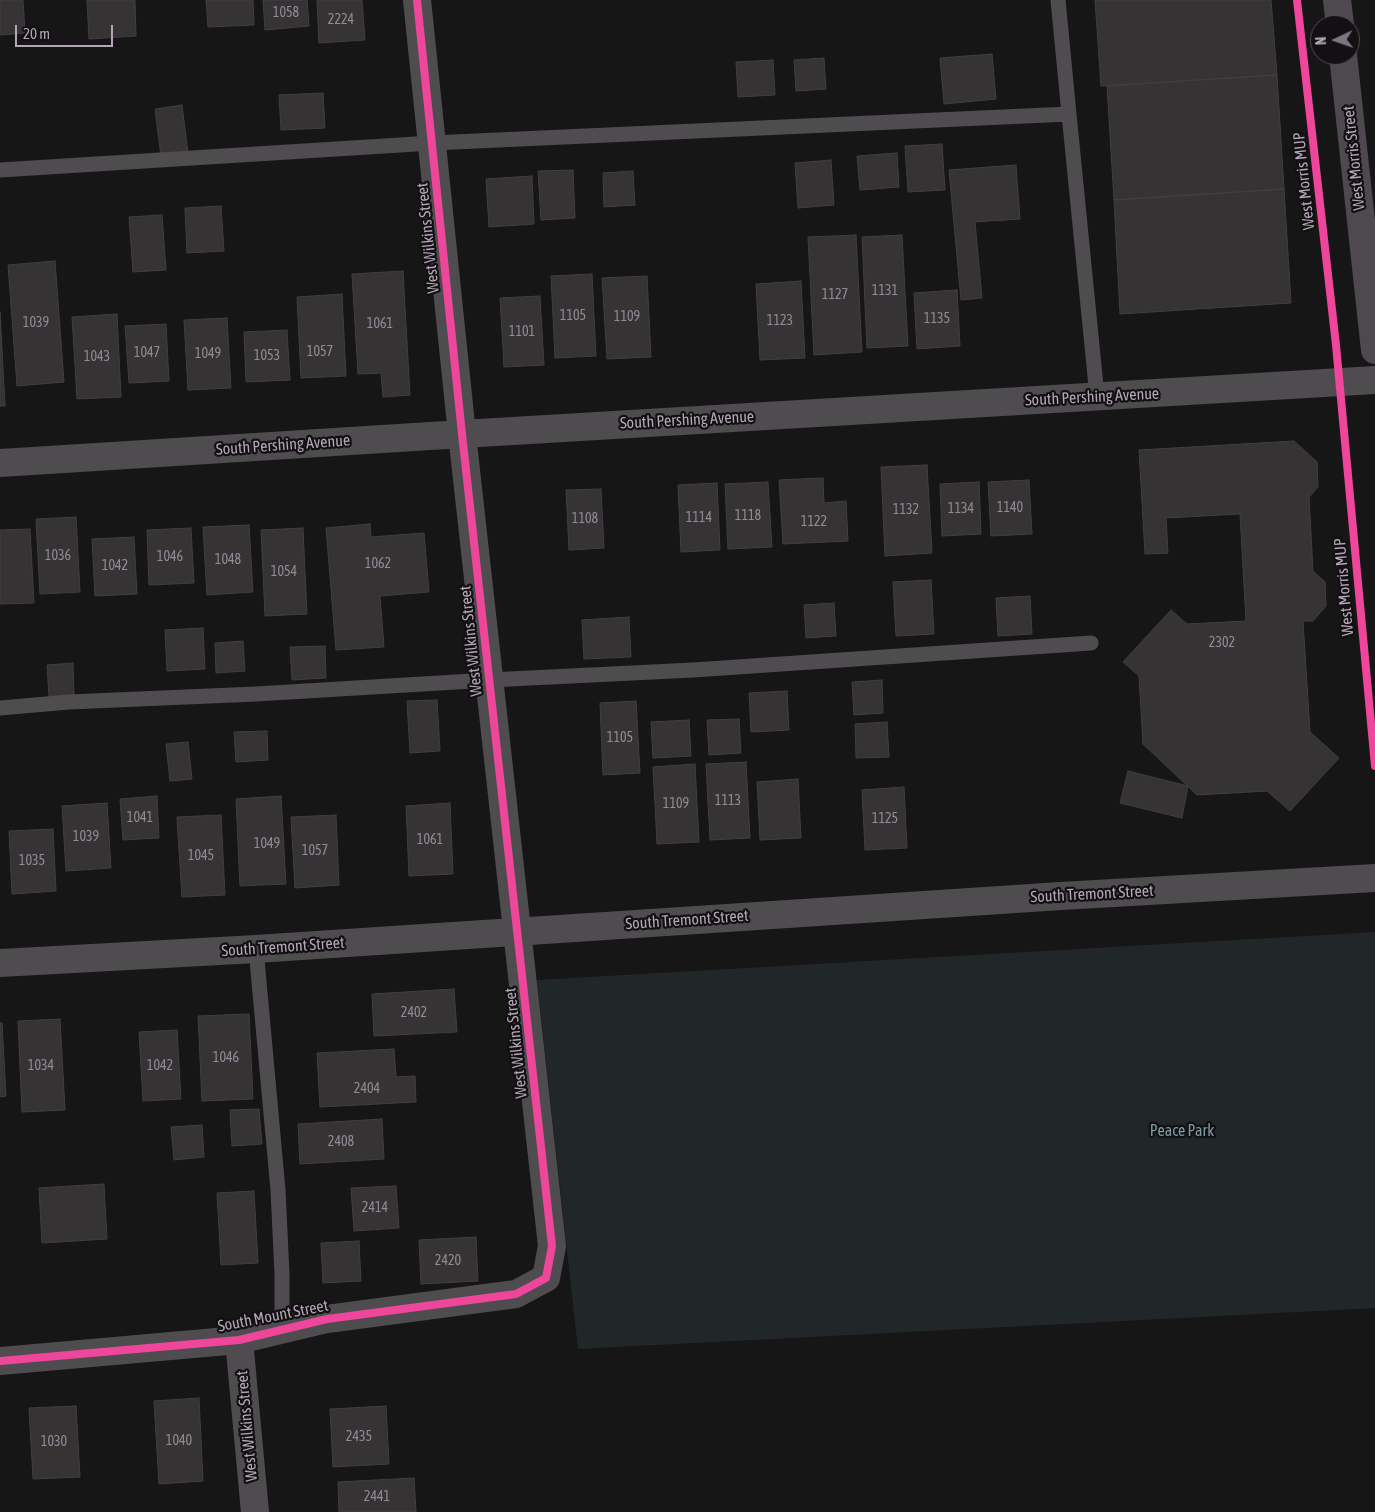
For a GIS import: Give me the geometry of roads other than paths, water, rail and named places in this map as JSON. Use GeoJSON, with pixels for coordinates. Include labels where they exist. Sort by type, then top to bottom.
{"type":"FeatureCollection","features":[{"type":"Feature","properties":{"kind":"main road"},"geometry":{"type":"LineString","coordinates":[[1338,0],[1339,15]]}},
{"type":"Feature","properties":{"kind":"main road","name":"West Morris Street"},"geometry":{"type":"LineString","coordinates":[[1344,65],[1375,350]]}},
{"type":"Feature","properties":{"kind":"street","name":"West Wilkins Street"},"geometry":{"type":"LineString","coordinates":[[417,0],[462,434],[552,1246],[546,1278]]}},
{"type":"Feature","properties":{"kind":"street","name":"South Pershing Avenue"},"geometry":{"type":"LineString","coordinates":[[0,463],[1375,380]]}},
{"type":"Feature","properties":{"kind":"street","name":"South Tremont Street"},"geometry":{"type":"LineString","coordinates":[[0,963],[256,949],[1061,896],[1375,878]]}},
{"type":"Feature","properties":{"kind":"street","name":"South Mount Street"},"geometry":{"type":"LineString","coordinates":[[0,1361],[240,1340],[327,1319],[516,1294],[546,1278]]}},
{"type":"Feature","properties":{"kind":"street","name":"West Wilkins Street"},"geometry":{"type":"LineString","coordinates":[[240,1340],[254,1512]]}},
{"type":"Feature","properties":{"kind":"lane"},"geometry":{"type":"LineString","coordinates":[[1058,0],[1068,114],[1098,396]]}},
{"type":"Feature","properties":{"kind":"lane"},"geometry":{"type":"LineString","coordinates":[[0,170],[432,143],[1068,114]]}},
{"type":"Feature","properties":{"kind":"lane"},"geometry":{"type":"LineString","coordinates":[[0,708],[69,702],[256,694],[693,670],[1091,643]]}},
{"type":"Feature","properties":{"kind":"lane"},"geometry":{"type":"LineString","coordinates":[[256,949],[278,1190],[282,1274],[282,1330]]}},
{"type":"Feature","properties":{"kind":"park label","name":"Peace Park"},"geometry":{"type":"Point","coordinates":[1182,1131]}}]}
